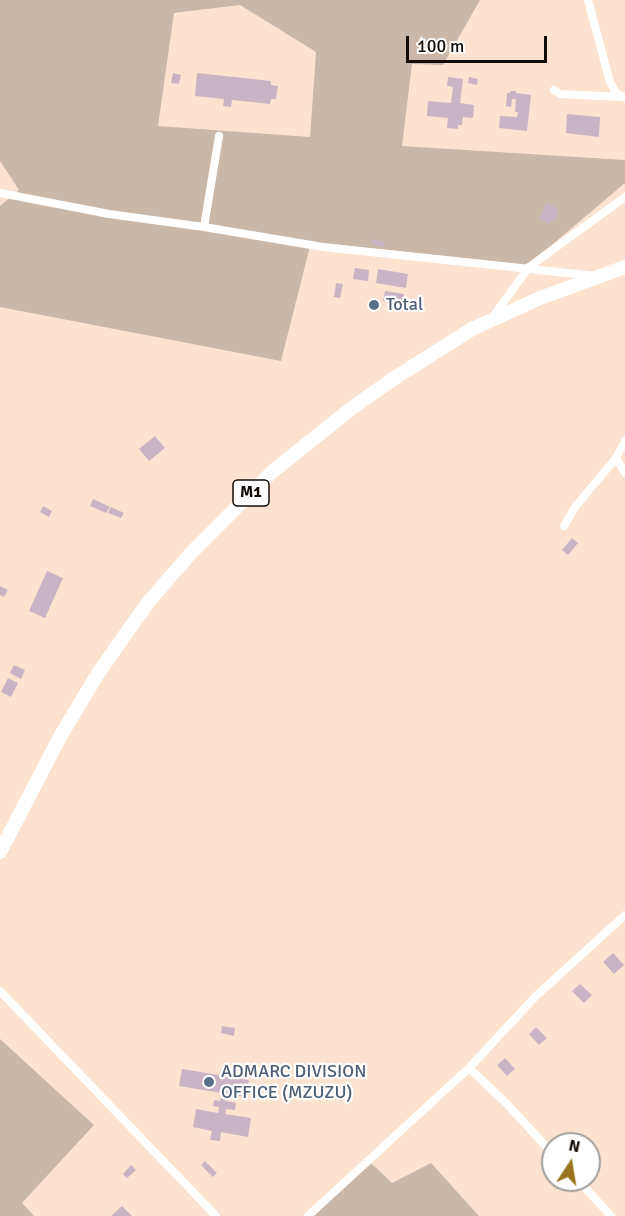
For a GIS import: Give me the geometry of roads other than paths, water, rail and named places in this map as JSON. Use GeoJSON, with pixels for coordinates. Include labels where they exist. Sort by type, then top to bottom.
{"type":"FeatureCollection","features":[{"type":"Feature","properties":{"kind":"highway","name":"M1"},"geometry":{"type":"LineString","coordinates":[[0,852],[44,765],[97,675],[150,600],[200,543],[273,471],[352,408],[471,329],[540,298],[625,267]]}},
{"type":"Feature","properties":{"kind":"street"},"geometry":{"type":"LineString","coordinates":[[588,0],[610,82],[616,93],[623,98]]}},
{"type":"Feature","properties":{"kind":"street"},"geometry":{"type":"LineString","coordinates":[[554,90],[560,94],[623,98]]}},
{"type":"Feature","properties":{"kind":"street"},"geometry":{"type":"LineString","coordinates":[[204,227],[219,136]]}},
{"type":"Feature","properties":{"kind":"street"},"geometry":{"type":"LineString","coordinates":[[0,193],[109,214],[323,247],[602,276]]}},
{"type":"Feature","properties":{"kind":"street"},"geometry":{"type":"LineString","coordinates":[[489,321],[528,269],[625,197]]}},
{"type":"Feature","properties":{"kind":"street"},"geometry":{"type":"LineString","coordinates":[[564,526],[575,507],[616,458],[625,441]]}},
{"type":"Feature","properties":{"kind":"street"},"geometry":{"type":"LineString","coordinates":[[616,458],[625,473]]}},
{"type":"Feature","properties":{"kind":"street"},"geometry":{"type":"LineString","coordinates":[[308,1216],[469,1068],[536,996],[625,915]]}},
{"type":"Feature","properties":{"kind":"street"},"geometry":{"type":"LineString","coordinates":[[0,991],[216,1216]]}},
{"type":"Feature","properties":{"kind":"street"},"geometry":{"type":"LineString","coordinates":[[469,1068],[541,1141]]}},
{"type":"Feature","properties":{"kind":"street"},"geometry":{"type":"LineString","coordinates":[[589,1192],[611,1216]]}},
{"type":"Feature","properties":{"kind":"place","name":"Total"},"geometry":{"type":"Point","coordinates":[374,305]}},
{"type":"Feature","properties":{"kind":"place","name":"ADMARC DIVISION OFFICE (MZUZU)"},"geometry":{"type":"Point","coordinates":[209,1082]}}]}
